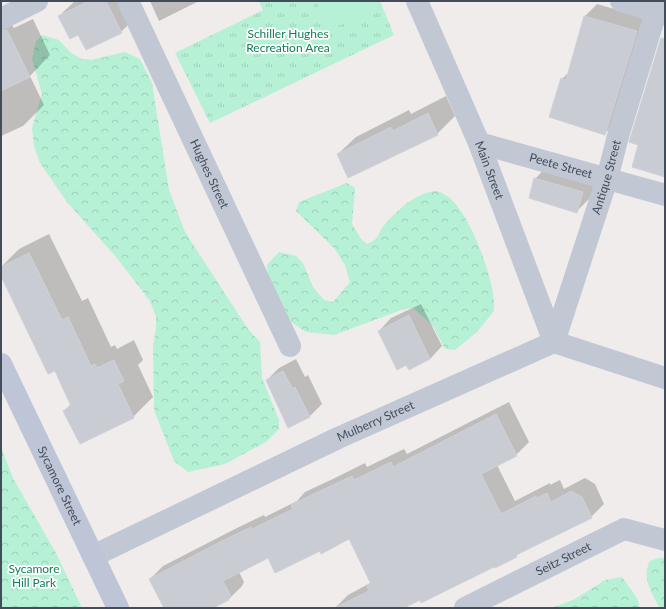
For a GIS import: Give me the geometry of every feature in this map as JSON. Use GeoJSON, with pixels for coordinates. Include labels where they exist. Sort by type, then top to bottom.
{"type":"FeatureCollection","features":[{"type":"Feature","properties":{"kind":"main road","name":"Sycamore Street"},"geometry":{"type":"LineString","coordinates":[[1,364],[118,608]]}},
{"type":"Feature","properties":{"kind":"street"},"geometry":{"type":"LineString","coordinates":[[1,19],[37,1]]}},
{"type":"Feature","properties":{"kind":"street","name":"Hughes Street"},"geometry":{"type":"LineString","coordinates":[[128,1],[290,346]]}},
{"type":"Feature","properties":{"kind":"street","name":"Main Street"},"geometry":{"type":"LineString","coordinates":[[417,1],[479,143],[554,342]]}},
{"type":"Feature","properties":{"kind":"street"},"geometry":{"type":"LineString","coordinates":[[620,1],[661,13]]}},
{"type":"Feature","properties":{"kind":"street","name":"Antique Street"},"geometry":{"type":"LineString","coordinates":[[554,342],[607,179],[618,136],[661,13]]}},
{"type":"Feature","properties":{"kind":"street","name":"Peete Street"},"geometry":{"type":"LineString","coordinates":[[479,143],[665,195]]}},
{"type":"Feature","properties":{"kind":"street"},"geometry":{"type":"LineString","coordinates":[[554,342],[665,378]]}},
{"type":"Feature","properties":{"kind":"street","name":"Mulberry Street"},"geometry":{"type":"LineString","coordinates":[[93,556],[338,438],[554,342]]}},
{"type":"Feature","properties":{"kind":"street","name":"Seitz Street"},"geometry":{"type":"LineString","coordinates":[[465,608],[624,529],[665,540]]}},
{"type":"Feature","properties":{"kind":"green space","name":"Schiller Hughes Recreation Area"},"geometry":{"type":"Polygon","coordinates":[[[259,1],[380,1],[394,35],[210,123],[175,53],[263,10],[259,1]]]}},
{"type":"Feature","properties":{"kind":"green space"},"geometry":{"type":"Polygon","coordinates":[[[316,1],[377,1],[380,8],[328,30],[316,1]]]}},
{"type":"Feature","properties":{"kind":"green space"},"geometry":{"type":"Polygon","coordinates":[[[42,35],[59,40],[71,53],[82,59],[91,60],[125,52],[140,59],[152,83],[169,190],[185,232],[248,329],[260,342],[262,378],[279,420],[279,429],[266,442],[225,464],[188,472],[174,461],[154,410],[153,346],[156,317],[150,301],[116,257],[67,202],[40,163],[34,146],[32,128],[42,94],[32,59],[36,41],[42,35]]]}},
{"type":"Feature","properties":{"kind":"green space"},"geometry":{"type":"Polygon","coordinates":[[[347,183],[355,188],[352,224],[361,239],[367,244],[376,238],[385,224],[396,213],[413,199],[423,194],[435,191],[446,195],[456,204],[465,218],[481,250],[491,282],[494,311],[477,332],[455,350],[445,349],[433,326],[413,308],[404,309],[334,335],[306,332],[291,322],[268,274],[267,265],[279,252],[296,256],[303,263],[313,287],[324,300],[333,302],[350,282],[345,265],[335,249],[296,211],[299,202],[347,183]]]}},
{"type":"Feature","properties":{"kind":"green space","name":"Sycamore Hill Park"},"geometry":{"type":"Polygon","coordinates":[[[1,447],[13,478],[57,555],[82,608],[1,608],[1,447]]]}},
{"type":"Feature","properties":{"kind":"green space"},"geometry":{"type":"Polygon","coordinates":[[[665,558],[665,608],[660,608],[651,591],[647,579],[650,561],[665,558]]]}},
{"type":"Feature","properties":{"kind":"green space"},"geometry":{"type":"Polygon","coordinates":[[[622,577],[637,598],[640,608],[552,608],[575,599],[605,580],[622,577]]]}},
{"type":"Feature","properties":{"kind":"building"},"geometry":{"type":"Polygon","coordinates":[[[89,1],[106,1],[122,33],[86,50],[78,35],[70,39],[58,16],[89,1]]]}},
{"type":"Feature","properties":{"kind":"building"},"geometry":{"type":"Polygon","coordinates":[[[584,16],[637,31],[605,135],[549,117],[561,78],[566,80],[584,16]]]}},
{"type":"Feature","properties":{"kind":"building"},"geometry":{"type":"Polygon","coordinates":[[[7,30],[30,77],[1,91],[1,31],[7,30]]]}},
{"type":"Feature","properties":{"kind":"building"},"geometry":{"type":"Polygon","coordinates":[[[661,38],[665,39],[665,177],[632,167],[638,145],[629,142],[661,38]]]}},
{"type":"Feature","properties":{"kind":"building"},"geometry":{"type":"Polygon","coordinates":[[[428,113],[438,135],[348,178],[337,154],[391,127],[393,131],[428,113]]]}},
{"type":"Feature","properties":{"kind":"building"},"geometry":{"type":"Polygon","coordinates":[[[534,178],[583,192],[577,213],[529,198],[534,178]]]}},
{"type":"Feature","properties":{"kind":"building"},"geometry":{"type":"Polygon","coordinates":[[[29,253],[62,320],[68,317],[91,366],[95,364],[97,368],[114,360],[124,381],[118,384],[134,418],[80,444],[63,411],[71,406],[55,371],[48,374],[1,276],[1,267],[29,253]]]}},
{"type":"Feature","properties":{"kind":"building"},"geometry":{"type":"Polygon","coordinates":[[[409,315],[430,359],[409,370],[406,365],[397,370],[378,331],[409,315]]]}},
{"type":"Feature","properties":{"kind":"building"},"geometry":{"type":"Polygon","coordinates":[[[283,371],[293,389],[295,387],[310,417],[288,428],[266,380],[283,371]]]}},
{"type":"Feature","properties":{"kind":"building"},"geometry":{"type":"Polygon","coordinates":[[[496,414],[517,456],[481,474],[501,514],[536,496],[537,498],[547,493],[551,502],[571,491],[582,497],[592,518],[516,555],[517,557],[495,568],[494,567],[421,603],[420,600],[404,608],[334,608],[369,591],[367,586],[371,584],[349,539],[321,554],[320,551],[275,573],[268,558],[223,581],[231,596],[228,598],[229,600],[213,608],[164,608],[149,579],[220,542],[251,527],[252,529],[293,509],[291,505],[320,491],[352,476],[354,480],[391,462],[393,467],[496,414]]]}}]}
